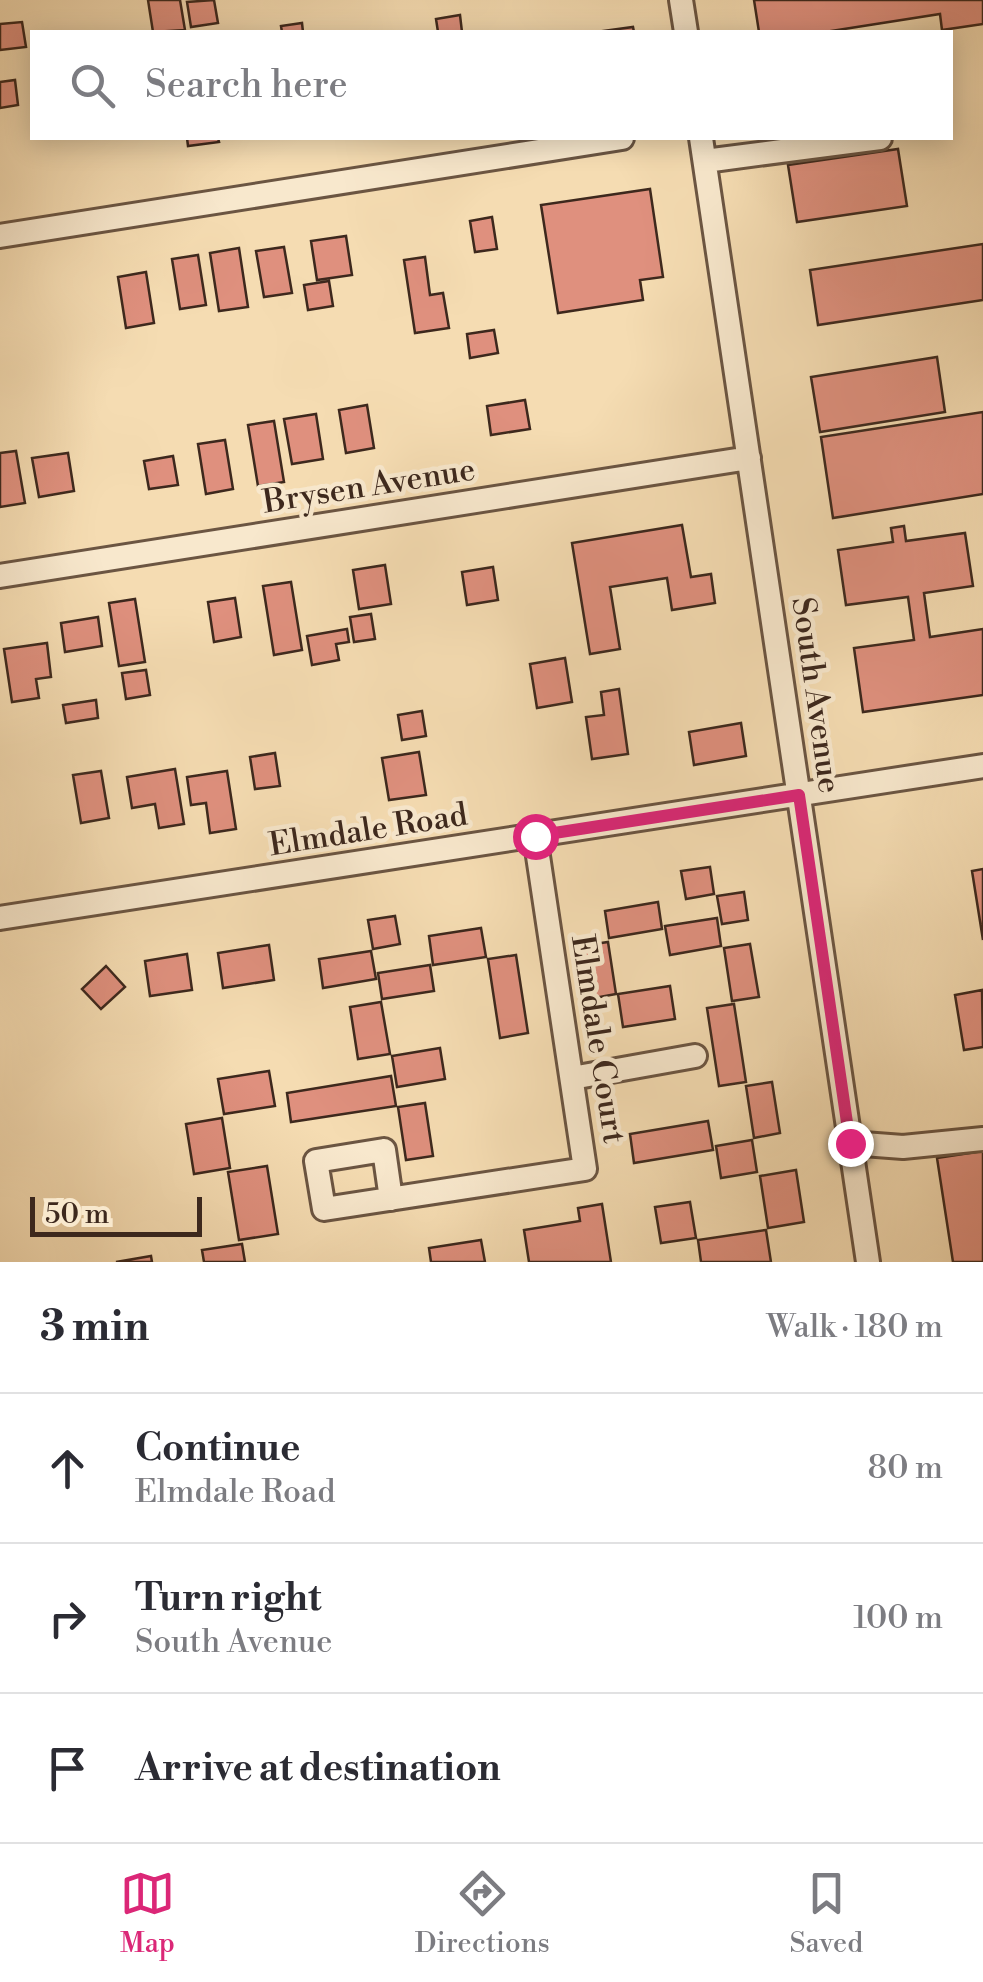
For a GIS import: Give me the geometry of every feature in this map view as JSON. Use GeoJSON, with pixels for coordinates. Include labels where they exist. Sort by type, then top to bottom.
{"type":"FeatureCollection","features":[{"type":"Feature","properties":{"kind":"street"},"geometry":{"type":"LineString","coordinates":[[681,0],[686,30]]}},
{"type":"Feature","properties":{"kind":"street"},"geometry":{"type":"LineString","coordinates":[[0,236],[609,140]]}},
{"type":"Feature","properties":{"kind":"street","name":"South Avenue"},"geometry":{"type":"LineString","coordinates":[[702,140],[868,1262]]}},
{"type":"Feature","properties":{"kind":"street"},"geometry":{"type":"LineString","coordinates":[[705,162],[865,140]]}},
{"type":"Feature","properties":{"kind":"street","name":"Brysen Avenue"},"geometry":{"type":"LineString","coordinates":[[0,576],[749,458]]}},
{"type":"Feature","properties":{"kind":"street","name":"Elmdale Road"},"geometry":{"type":"LineString","coordinates":[[0,918],[983,766]]}},
{"type":"Feature","properties":{"kind":"street","name":"Elmdale Court"},"geometry":{"type":"LineString","coordinates":[[391,1198],[384,1150],[316,1160],[324,1209],[585,1169],[535,836]]}},
{"type":"Feature","properties":{"kind":"street"},"geometry":{"type":"LineString","coordinates":[[572,1078],[695,1056]]}},
{"type":"Feature","properties":{"kind":"street"},"geometry":{"type":"LineString","coordinates":[[850,1143],[903,1147],[983,1139]]}},
{"type":"Feature","properties":{"kind":"building"},"geometry":{"type":"Polygon","coordinates":[[[148,0],[180,0],[185,30],[153,30],[148,0]]]}},
{"type":"Feature","properties":{"kind":"building"},"geometry":{"type":"Polygon","coordinates":[[[214,0],[218,23],[191,27],[187,2],[214,0]]]}},
{"type":"Feature","properties":{"kind":"building"},"geometry":{"type":"Polygon","coordinates":[[[754,0],[983,0],[983,24],[942,30],[940,14],[838,30],[759,30],[754,0]]]}},
{"type":"Feature","properties":{"kind":"building"},"geometry":{"type":"Polygon","coordinates":[[[460,15],[462,30],[438,30],[436,19],[460,15]]]}},
{"type":"Feature","properties":{"kind":"building"},"geometry":{"type":"Polygon","coordinates":[[[22,22],[26,47],[0,50],[0,24],[22,22]]]}},
{"type":"Feature","properties":{"kind":"building"},"geometry":{"type":"Polygon","coordinates":[[[302,23],[303,30],[282,30],[281,26],[302,23]]]}},
{"type":"Feature","properties":{"kind":"building"},"geometry":{"type":"Polygon","coordinates":[[[15,80],[18,105],[0,108],[0,82],[15,80]]]}},
{"type":"Feature","properties":{"kind":"building"},"geometry":{"type":"Polygon","coordinates":[[[187,140],[219,142],[188,146],[187,140]]]}},
{"type":"Feature","properties":{"kind":"building"},"geometry":{"type":"Polygon","coordinates":[[[898,149],[907,206],[797,222],[788,165],[898,149]]]}},
{"type":"Feature","properties":{"kind":"building"},"geometry":{"type":"Polygon","coordinates":[[[650,189],[663,277],[640,280],[643,300],[558,313],[541,205],[650,189]]]}},
{"type":"Feature","properties":{"kind":"building"},"geometry":{"type":"Polygon","coordinates":[[[492,217],[497,249],[475,252],[470,221],[492,217]]]}},
{"type":"Feature","properties":{"kind":"building"},"geometry":{"type":"Polygon","coordinates":[[[346,236],[352,275],[317,280],[311,241],[346,236]]]}},
{"type":"Feature","properties":{"kind":"building"},"geometry":{"type":"Polygon","coordinates":[[[983,244],[983,300],[818,325],[810,270],[983,244]]]}},
{"type":"Feature","properties":{"kind":"building"},"geometry":{"type":"Polygon","coordinates":[[[284,247],[292,293],[264,297],[256,251],[284,247]]]}},
{"type":"Feature","properties":{"kind":"building"},"geometry":{"type":"Polygon","coordinates":[[[239,248],[248,307],[219,311],[210,253],[239,248]]]}},
{"type":"Feature","properties":{"kind":"building"},"geometry":{"type":"Polygon","coordinates":[[[198,255],[206,305],[180,309],[172,259],[198,255]]]}},
{"type":"Feature","properties":{"kind":"building"},"geometry":{"type":"Polygon","coordinates":[[[425,257],[430,295],[443,293],[449,328],[415,333],[404,260],[425,257]]]}},
{"type":"Feature","properties":{"kind":"building"},"geometry":{"type":"Polygon","coordinates":[[[146,272],[154,323],[126,328],[118,277],[146,272]]]}},
{"type":"Feature","properties":{"kind":"building"},"geometry":{"type":"Polygon","coordinates":[[[329,281],[333,306],[308,310],[304,285],[329,281]]]}},
{"type":"Feature","properties":{"kind":"building"},"geometry":{"type":"Polygon","coordinates":[[[494,330],[498,353],[470,358],[467,334],[494,330]]]}},
{"type":"Feature","properties":{"kind":"building"},"geometry":{"type":"Polygon","coordinates":[[[937,357],[945,412],[820,432],[811,377],[937,357]]]}},
{"type":"Feature","properties":{"kind":"building"},"geometry":{"type":"Polygon","coordinates":[[[525,400],[530,429],[491,435],[487,406],[525,400]]]}},
{"type":"Feature","properties":{"kind":"building"},"geometry":{"type":"Polygon","coordinates":[[[367,405],[374,448],[346,453],[339,410],[367,405]]]}},
{"type":"Feature","properties":{"kind":"building"},"geometry":{"type":"Polygon","coordinates":[[[983,412],[983,494],[833,518],[821,437],[983,412]]]}},
{"type":"Feature","properties":{"kind":"building"},"geometry":{"type":"Polygon","coordinates":[[[316,414],[323,459],[292,464],[284,419],[316,414]]]}},
{"type":"Feature","properties":{"kind":"building"},"geometry":{"type":"Polygon","coordinates":[[[274,421],[284,482],[258,486],[248,425],[274,421]]]}},
{"type":"Feature","properties":{"kind":"building"},"geometry":{"type":"Polygon","coordinates":[[[225,440],[233,489],[206,494],[198,444],[225,440]]]}},
{"type":"Feature","properties":{"kind":"building"},"geometry":{"type":"Polygon","coordinates":[[[16,451],[25,503],[0,507],[0,453],[16,451]]]}},
{"type":"Feature","properties":{"kind":"building"},"geometry":{"type":"Polygon","coordinates":[[[68,453],[74,491],[39,497],[32,458],[68,453]]]}},
{"type":"Feature","properties":{"kind":"building"},"geometry":{"type":"Polygon","coordinates":[[[173,456],[178,485],[149,489],[144,461],[173,456]]]}},
{"type":"Feature","properties":{"kind":"building"},"geometry":{"type":"Polygon","coordinates":[[[682,525],[691,577],[711,574],[715,603],[672,610],[667,578],[610,587],[620,649],[590,654],[572,543],[682,525]]]}},
{"type":"Feature","properties":{"kind":"building"},"geometry":{"type":"Polygon","coordinates":[[[904,526],[906,541],[965,533],[973,586],[924,593],[930,637],[983,629],[983,695],[863,712],[854,648],[914,640],[908,597],[846,605],[838,550],[893,542],[891,528],[904,526]]]}},
{"type":"Feature","properties":{"kind":"building"},"geometry":{"type":"Polygon","coordinates":[[[385,565],[391,604],[359,609],[353,570],[385,565]]]}},
{"type":"Feature","properties":{"kind":"building"},"geometry":{"type":"Polygon","coordinates":[[[493,567],[498,600],[467,605],[462,572],[493,567]]]}},
{"type":"Feature","properties":{"kind":"building"},"geometry":{"type":"Polygon","coordinates":[[[291,582],[302,650],[274,655],[263,586],[291,582]]]}},
{"type":"Feature","properties":{"kind":"building"},"geometry":{"type":"Polygon","coordinates":[[[235,598],[241,637],[214,642],[208,602],[235,598]]]}},
{"type":"Feature","properties":{"kind":"building"},"geometry":{"type":"Polygon","coordinates":[[[135,599],[145,662],[119,666],[109,603],[135,599]]]}},
{"type":"Feature","properties":{"kind":"building"},"geometry":{"type":"Polygon","coordinates":[[[371,614],[375,639],[354,642],[350,617],[371,614]]]}},
{"type":"Feature","properties":{"kind":"building"},"geometry":{"type":"Polygon","coordinates":[[[98,617],[102,646],[65,652],[61,623],[98,617]]]}},
{"type":"Feature","properties":{"kind":"building"},"geometry":{"type":"Polygon","coordinates":[[[347,629],[349,642],[336,644],[339,660],[312,665],[307,636],[347,629]]]}},
{"type":"Feature","properties":{"kind":"building"},"geometry":{"type":"Polygon","coordinates":[[[47,643],[51,677],[36,679],[39,698],[12,702],[4,649],[47,643]]]}},
{"type":"Feature","properties":{"kind":"building"},"geometry":{"type":"Polygon","coordinates":[[[565,658],[572,702],[537,708],[530,664],[565,658]]]}},
{"type":"Feature","properties":{"kind":"building"},"geometry":{"type":"Polygon","coordinates":[[[146,670],[150,695],[126,699],[122,673],[146,670]]]}},
{"type":"Feature","properties":{"kind":"building"},"geometry":{"type":"Polygon","coordinates":[[[619,689],[628,754],[592,759],[586,717],[604,715],[601,692],[619,689]]]}},
{"type":"Feature","properties":{"kind":"building"},"geometry":{"type":"Polygon","coordinates":[[[96,700],[98,718],[66,723],[63,705],[96,700]]]}},
{"type":"Feature","properties":{"kind":"building"},"geometry":{"type":"Polygon","coordinates":[[[422,711],[426,736],[402,740],[398,715],[422,711]]]}},
{"type":"Feature","properties":{"kind":"building"},"geometry":{"type":"Polygon","coordinates":[[[741,723],[746,756],[694,765],[689,732],[741,723]]]}},
{"type":"Feature","properties":{"kind":"building"},"geometry":{"type":"Polygon","coordinates":[[[419,752],[426,795],[389,800],[382,758],[419,752]]]}},
{"type":"Feature","properties":{"kind":"building"},"geometry":{"type":"Polygon","coordinates":[[[275,753],[280,786],[255,789],[250,757],[275,753]]]}},
{"type":"Feature","properties":{"kind":"building"},"geometry":{"type":"Polygon","coordinates":[[[175,769],[184,824],[159,828],[155,804],[132,808],[127,777],[175,769]]]}},
{"type":"Feature","properties":{"kind":"building"},"geometry":{"type":"Polygon","coordinates":[[[101,771],[109,818],[81,823],[73,775],[101,771]]]}},
{"type":"Feature","properties":{"kind":"building"},"geometry":{"type":"Polygon","coordinates":[[[227,771],[236,829],[210,833],[206,803],[191,805],[187,777],[227,771]]]}},
{"type":"Feature","properties":{"kind":"building"},"geometry":{"type":"Polygon","coordinates":[[[710,867],[714,894],[686,899],[681,871],[710,867]]]}},
{"type":"Feature","properties":{"kind":"building"},"geometry":{"type":"Polygon","coordinates":[[[983,869],[983,940],[972,871],[983,869]]]}},
{"type":"Feature","properties":{"kind":"building"},"geometry":{"type":"Polygon","coordinates":[[[744,892],[748,920],[722,924],[717,896],[744,892]]]}},
{"type":"Feature","properties":{"kind":"building"},"geometry":{"type":"Polygon","coordinates":[[[658,902],[662,929],[609,938],[605,911],[658,902]]]}},
{"type":"Feature","properties":{"kind":"building"},"geometry":{"type":"Polygon","coordinates":[[[395,916],[400,944],[373,949],[368,920],[395,916]]]}},
{"type":"Feature","properties":{"kind":"building"},"geometry":{"type":"Polygon","coordinates":[[[717,918],[721,946],[670,955],[665,926],[717,918]]]}},
{"type":"Feature","properties":{"kind":"building"},"geometry":{"type":"Polygon","coordinates":[[[481,928],[486,957],[433,965],[429,936],[481,928]]]}},
{"type":"Feature","properties":{"kind":"building"},"geometry":{"type":"Polygon","coordinates":[[[608,942],[616,994],[589,999],[581,946],[608,942]]]}},
{"type":"Feature","properties":{"kind":"building"},"geometry":{"type":"Polygon","coordinates":[[[750,944],[759,997],[732,1001],[724,948],[750,944]]]}},
{"type":"Feature","properties":{"kind":"building"},"geometry":{"type":"Polygon","coordinates":[[[269,945],[274,980],[223,988],[218,953],[269,945]]]}},
{"type":"Feature","properties":{"kind":"building"},"geometry":{"type":"Polygon","coordinates":[[[371,951],[376,979],[323,988],[319,959],[371,951]]]}},
{"type":"Feature","properties":{"kind":"building"},"geometry":{"type":"Polygon","coordinates":[[[187,954],[192,990],[150,996],[145,961],[187,954]]]}},
{"type":"Feature","properties":{"kind":"building"},"geometry":{"type":"Polygon","coordinates":[[[516,955],[528,1033],[500,1038],[488,959],[516,955]]]}},
{"type":"Feature","properties":{"kind":"building"},"geometry":{"type":"Polygon","coordinates":[[[430,965],[434,991],[382,999],[378,973],[430,965]]]}},
{"type":"Feature","properties":{"kind":"building"},"geometry":{"type":"Polygon","coordinates":[[[106,966],[125,987],[101,1009],[82,989],[106,966]]]}},
{"type":"Feature","properties":{"kind":"building"},"geometry":{"type":"Polygon","coordinates":[[[670,986],[675,1019],[623,1027],[618,994],[670,986]]]}},
{"type":"Feature","properties":{"kind":"building"},"geometry":{"type":"Polygon","coordinates":[[[982,990],[983,1047],[964,1050],[955,995],[982,990]]]}},
{"type":"Feature","properties":{"kind":"building"},"geometry":{"type":"Polygon","coordinates":[[[381,1002],[390,1054],[358,1059],[350,1007],[381,1002]]]}},
{"type":"Feature","properties":{"kind":"building"},"geometry":{"type":"Polygon","coordinates":[[[734,1004],[746,1082],[719,1086],[707,1008],[734,1004]]]}},
{"type":"Feature","properties":{"kind":"building"},"geometry":{"type":"Polygon","coordinates":[[[440,1048],[445,1079],[397,1087],[392,1056],[440,1048]]]}},
{"type":"Feature","properties":{"kind":"building"},"geometry":{"type":"Polygon","coordinates":[[[269,1071],[275,1106],[224,1114],[218,1079],[269,1071]]]}},
{"type":"Feature","properties":{"kind":"building"},"geometry":{"type":"Polygon","coordinates":[[[391,1076],[396,1106],[291,1122],[287,1093],[391,1076]]]}},
{"type":"Feature","properties":{"kind":"building"},"geometry":{"type":"Polygon","coordinates":[[[772,1082],[780,1133],[754,1138],[746,1086],[772,1082]]]}},
{"type":"Feature","properties":{"kind":"building"},"geometry":{"type":"Polygon","coordinates":[[[425,1103],[433,1156],[406,1160],[398,1107],[425,1103]]]}},
{"type":"Feature","properties":{"kind":"building"},"geometry":{"type":"Polygon","coordinates":[[[222,1118],[230,1168],[194,1174],[186,1124],[222,1118]]]}},
{"type":"Feature","properties":{"kind":"building"},"geometry":{"type":"Polygon","coordinates":[[[708,1121],[713,1150],[634,1163],[630,1134],[708,1121]]]}},
{"type":"Feature","properties":{"kind":"building"},"geometry":{"type":"Polygon","coordinates":[[[752,1140],[757,1172],[721,1178],[716,1146],[752,1140]]]}},
{"type":"Feature","properties":{"kind":"building"},"geometry":{"type":"Polygon","coordinates":[[[983,1151],[983,1262],[953,1262],[937,1158],[983,1151]]]}},
{"type":"Feature","properties":{"kind":"building"},"geometry":{"type":"Polygon","coordinates":[[[267,1166],[278,1234],[239,1240],[228,1172],[267,1166]]]}},
{"type":"Feature","properties":{"kind":"building"},"geometry":{"type":"Polygon","coordinates":[[[796,1170],[804,1222],[768,1228],[760,1176],[796,1170]]]}},
{"type":"Feature","properties":{"kind":"building"},"geometry":{"type":"Polygon","coordinates":[[[690,1202],[696,1238],[661,1243],[655,1207],[690,1202]]]}},
{"type":"Feature","properties":{"kind":"building"},"geometry":{"type":"Polygon","coordinates":[[[602,1204],[611,1262],[529,1262],[524,1230],[580,1221],[578,1208],[602,1204]]]}},
{"type":"Feature","properties":{"kind":"building"},"geometry":{"type":"Polygon","coordinates":[[[766,1230],[771,1262],[701,1262],[698,1240],[766,1230]]]}},
{"type":"Feature","properties":{"kind":"building"},"geometry":{"type":"Polygon","coordinates":[[[481,1240],[485,1262],[431,1262],[429,1248],[481,1240]]]}},
{"type":"Feature","properties":{"kind":"building"},"geometry":{"type":"Polygon","coordinates":[[[242,1244],[245,1262],[204,1262],[202,1250],[242,1244]]]}},
{"type":"Feature","properties":{"kind":"building"},"geometry":{"type":"Polygon","coordinates":[[[151,1256],[152,1262],[116,1262],[151,1256]]]}},
{"type":"Feature","properties":{"kind":"route"},"geometry":{"type":"LineString","coordinates":[[535,836],[799,795],[850,1143]]}}]}
